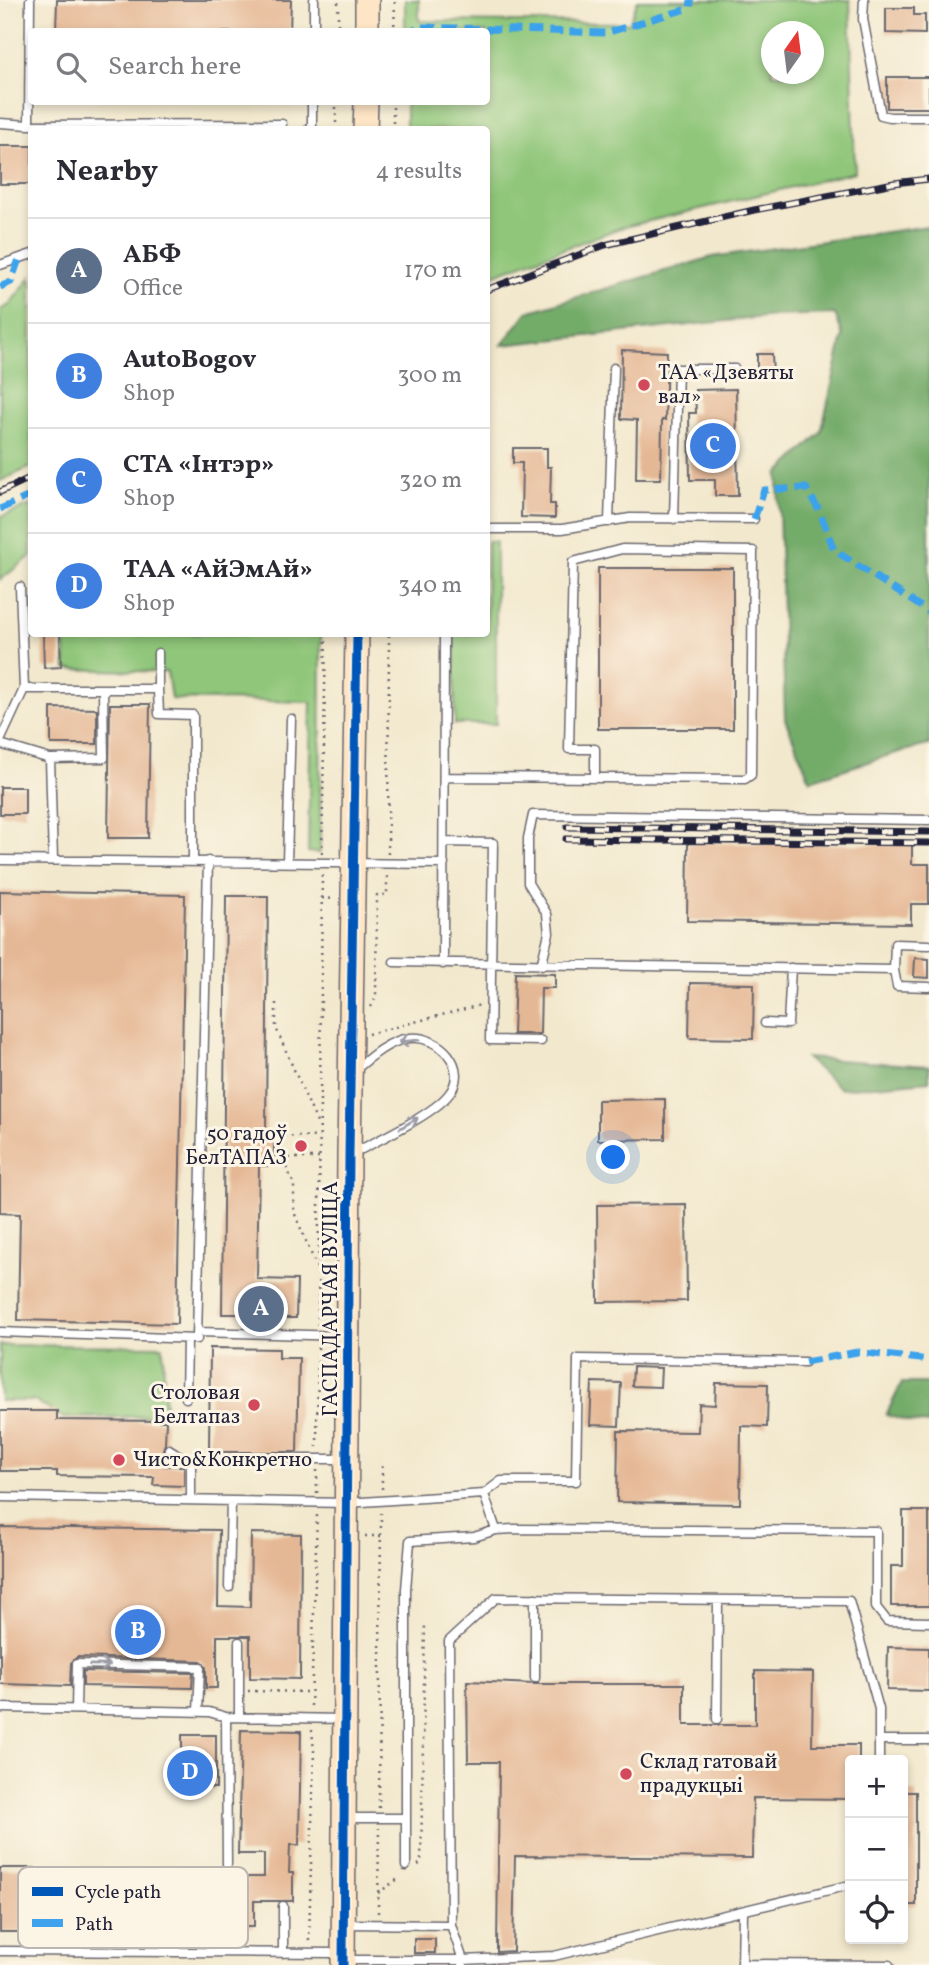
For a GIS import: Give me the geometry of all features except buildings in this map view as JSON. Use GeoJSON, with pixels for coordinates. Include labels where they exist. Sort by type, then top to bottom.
{"type":"FeatureCollection","features":[{"type":"Feature","properties":{"kind":"street"},"geometry":{"type":"LineString","coordinates":[[367,0],[367,28]]}},
{"type":"Feature","properties":{"kind":"street"},"geometry":{"type":"LineString","coordinates":[[365,126],[366,105]]}},
{"type":"Feature","properties":{"kind":"street","name":"ГАСПАДАРЧАЯ ВУЛІЦА"},"geometry":{"type":"LineString","coordinates":[[343,1959],[349,1155],[357,637]]}},
{"type":"Feature","properties":{"kind":"lane"},"geometry":{"type":"LineString","coordinates":[[30,0],[30,28]]}},
{"type":"Feature","properties":{"kind":"lane"},"geometry":{"type":"LineString","coordinates":[[314,0],[314,28]]}},
{"type":"Feature","properties":{"kind":"lane"},"geometry":{"type":"LineString","coordinates":[[864,0],[863,19],[881,115],[929,117]]}},
{"type":"Feature","properties":{"kind":"lane"},"geometry":{"type":"LineString","coordinates":[[29,105],[29,125]]}},
{"type":"Feature","properties":{"kind":"lane"},"geometry":{"type":"LineString","coordinates":[[312,105],[312,126]]}},
{"type":"Feature","properties":{"kind":"lane"},"geometry":{"type":"LineString","coordinates":[[0,123],[282,124]]}},
{"type":"Feature","properties":{"kind":"lane"},"geometry":{"type":"LineString","coordinates":[[0,265],[28,255]]}},
{"type":"Feature","properties":{"kind":"lane"},"geometry":{"type":"LineString","coordinates":[[609,522],[614,368]]}},
{"type":"Feature","properties":{"kind":"lane"},"geometry":{"type":"LineString","coordinates":[[674,519],[678,369],[735,369]]}},
{"type":"Feature","properties":{"kind":"lane"},"geometry":{"type":"LineString","coordinates":[[490,529],[562,529],[630,518],[754,519]]}},
{"type":"Feature","properties":{"kind":"lane"},"geometry":{"type":"LineString","coordinates":[[444,777],[745,779],[751,775],[752,551],[622,549],[573,562],[569,749],[595,748],[595,778]]}},
{"type":"Feature","properties":{"kind":"lane"},"geometry":{"type":"LineString","coordinates":[[20,587],[24,689],[0,742],[50,759],[104,758],[103,690]]}},
{"type":"Feature","properties":{"kind":"lane"},"geometry":{"type":"LineString","coordinates":[[443,964],[444,637]]}},
{"type":"Feature","properties":{"kind":"lane"},"geometry":{"type":"LineString","coordinates":[[158,653],[159,714],[193,715],[193,861]]}},
{"type":"Feature","properties":{"kind":"lane"},"geometry":{"type":"LineString","coordinates":[[24,689],[158,689]]}},
{"type":"Feature","properties":{"kind":"lane"},"geometry":{"type":"LineString","coordinates":[[287,862],[292,719]]}},
{"type":"Feature","properties":{"kind":"lane"},"geometry":{"type":"LineString","coordinates":[[50,759],[53,860]]}},
{"type":"Feature","properties":{"kind":"lane"},"geometry":{"type":"LineString","coordinates":[[541,965],[549,933],[547,914],[528,883],[528,838],[533,815],[929,820]]}},
{"type":"Feature","properties":{"kind":"lane"},"geometry":{"type":"LineString","coordinates":[[444,842],[493,844],[489,965],[490,1040],[541,1041]]}},
{"type":"Feature","properties":{"kind":"lane"},"geometry":{"type":"LineString","coordinates":[[0,860],[444,864]]}},
{"type":"Feature","properties":{"kind":"lane"},"geometry":{"type":"LineString","coordinates":[[0,1332],[197,1339],[208,861]]}},
{"type":"Feature","properties":{"kind":"lane"},"geometry":{"type":"LineString","coordinates":[[929,944],[895,944],[894,970],[897,986],[929,986]]}},
{"type":"Feature","properties":{"kind":"lane"},"geometry":{"type":"LineString","coordinates":[[394,962],[894,970]]}},
{"type":"Feature","properties":{"kind":"lane"},"geometry":{"type":"LineString","coordinates":[[765,1023],[788,1024],[791,968]]}},
{"type":"Feature","properties":{"kind":"lane"},"geometry":{"type":"LineString","coordinates":[[349,1155],[409,1124],[449,1095],[456,1080],[455,1064],[446,1051],[431,1041],[410,1038],[388,1046],[367,1059],[350,1076]]}},
{"type":"Feature","properties":{"kind":"lane"},"geometry":{"type":"LineString","coordinates":[[197,1332],[348,1336]]}},
{"type":"Feature","properties":{"kind":"lane"},"geometry":{"type":"LineString","coordinates":[[186,1398],[187,1339]]}},
{"type":"Feature","properties":{"kind":"lane"},"geometry":{"type":"LineString","coordinates":[[0,1497],[347,1503],[484,1494],[501,1481],[576,1481],[578,1359],[805,1362]]}},
{"type":"Feature","properties":{"kind":"lane"},"geometry":{"type":"LineString","coordinates":[[169,1449],[191,1463],[191,1500]]}},
{"type":"Feature","properties":{"kind":"lane"},"geometry":{"type":"LineString","coordinates":[[283,1459],[347,1459]]}},
{"type":"Feature","properties":{"kind":"lane"},"geometry":{"type":"LineString","coordinates":[[484,1494],[496,1530]]}},
{"type":"Feature","properties":{"kind":"lane"},"geometry":{"type":"LineString","coordinates":[[229,1587],[231,1501]]}},
{"type":"Feature","properties":{"kind":"lane"},"geometry":{"type":"LineString","coordinates":[[406,1866],[406,1589],[410,1541],[474,1537],[496,1530],[876,1531],[876,1607],[887,1621],[929,1622]]}},
{"type":"Feature","properties":{"kind":"lane"},"geometry":{"type":"LineString","coordinates":[[463,1963],[451,1925],[449,1641],[496,1598],[849,1601],[878,1709],[879,1755]]}},
{"type":"Feature","properties":{"kind":"lane"},"geometry":{"type":"LineString","coordinates":[[535,1678],[536,1598]]}},
{"type":"Feature","properties":{"kind":"lane"},"geometry":{"type":"LineString","coordinates":[[717,1719],[718,1600]]}},
{"type":"Feature","properties":{"kind":"lane"},"geometry":{"type":"LineString","coordinates":[[239,1642],[239,1717]]}},
{"type":"Feature","properties":{"kind":"lane"},"geometry":{"type":"LineString","coordinates":[[76,1709],[77,1664],[200,1667],[198,1712]]}},
{"type":"Feature","properties":{"kind":"lane"},"geometry":{"type":"LineString","coordinates":[[0,1708],[198,1712],[226,1717],[345,1719]]}},
{"type":"Feature","properties":{"kind":"lane"},"geometry":{"type":"LineString","coordinates":[[226,1717],[227,1864]]}},
{"type":"Feature","properties":{"kind":"lane"},"geometry":{"type":"LineString","coordinates":[[878,1740],[929,1740]]}},
{"type":"Feature","properties":{"kind":"lane"},"geometry":{"type":"LineString","coordinates":[[344,1818],[406,1818]]}},
{"type":"Feature","properties":{"kind":"lane"},"geometry":{"type":"LineString","coordinates":[[0,1951],[283,1953],[343,1959],[463,1963],[554,1956],[845,1886]]}},
{"type":"Feature","properties":{"kind":"lane"},"geometry":{"type":"LineString","coordinates":[[283,1906],[283,1953]]}},
{"type":"Feature","properties":{"kind":"lane"},"geometry":{"type":"LineString","coordinates":[[743,1911],[742,1965],[889,1965]]}},
{"type":"Feature","properties":{"kind":"lane"},"geometry":{"type":"LineString","coordinates":[[344,1924],[451,1925]]}},
{"type":"Feature","properties":{"kind":"path"},"geometry":{"type":"LineString","coordinates":[[338,0],[338,28]]}},
{"type":"Feature","properties":{"kind":"path"},"geometry":{"type":"LineString","coordinates":[[394,28],[395,0]]}},
{"type":"Feature","properties":{"kind":"path"},"geometry":{"type":"LineString","coordinates":[[336,105],[336,126]]}},
{"type":"Feature","properties":{"kind":"path"},"geometry":{"type":"LineString","coordinates":[[393,105],[393,126]]}},
{"type":"Feature","properties":{"kind":"path"},"geometry":{"type":"LineString","coordinates":[[317,1502],[326,637]]}},
{"type":"Feature","properties":{"kind":"path"},"geometry":{"type":"LineString","coordinates":[[367,1015],[376,997],[377,895],[387,895],[389,637]]}},
{"type":"Feature","properties":{"kind":"path"},"geometry":{"type":"LineString","coordinates":[[276,1003],[276,1028],[320,1128]]}},
{"type":"Feature","properties":{"kind":"path"},"geometry":{"type":"LineString","coordinates":[[368,1024],[368,1034],[490,1003]]}},
{"type":"Feature","properties":{"kind":"path"},"geometry":{"type":"LineString","coordinates":[[320,1033],[328,1033]]}},
{"type":"Feature","properties":{"kind":"path"},"geometry":{"type":"LineString","coordinates":[[319,1271],[294,1212],[294,1184],[282,1158],[283,1136],[320,1137]]}},
{"type":"Feature","properties":{"kind":"path"},"geometry":{"type":"LineString","coordinates":[[282,1158],[319,1158]]}},
{"type":"Feature","properties":{"kind":"path"},"geometry":{"type":"LineString","coordinates":[[378,1924],[382,1465]]}},
{"type":"Feature","properties":{"kind":"path"},"geometry":{"type":"LineString","coordinates":[[239,1691],[312,1692]]}},
{"type":"Feature","properties":{"kind":"green space"},"geometry":{"type":"Polygon","coordinates":[[[405,0],[419,0],[419,21],[629,23],[638,0],[850,0],[855,172],[620,228],[490,276],[490,126],[406,126],[406,105],[490,105],[490,28],[405,28],[405,0]]]}},
{"type":"Feature","properties":{"kind":"green space"},"geometry":{"type":"Polygon","coordinates":[[[929,226],[929,745],[810,780],[785,719],[778,474],[821,433],[843,336],[835,314],[774,316],[502,345],[527,312],[712,257],[929,226]]]}},
{"type":"Feature","properties":{"kind":"green space"},"geometry":{"type":"Polygon","coordinates":[[[28,281],[28,468],[0,481],[0,310],[9,305],[28,281]]]}},
{"type":"Feature","properties":{"kind":"green space"},"geometry":{"type":"Polygon","coordinates":[[[28,506],[28,558],[0,580],[0,517],[28,506]]]}},
{"type":"Feature","properties":{"kind":"green space"},"geometry":{"type":"Polygon","coordinates":[[[490,542],[496,542],[496,724],[455,724],[454,637],[490,637],[490,542]]]}},
{"type":"Feature","properties":{"kind":"green space"},"geometry":{"type":"Polygon","coordinates":[[[64,637],[321,637],[320,853],[308,852],[311,702],[171,699],[167,672],[66,669],[64,637]]]}},
{"type":"Feature","properties":{"kind":"green space"},"geometry":{"type":"Polygon","coordinates":[[[806,1058],[929,1066],[929,1081],[841,1089],[806,1058]]]}},
{"type":"Feature","properties":{"kind":"green space"},"geometry":{"type":"Polygon","coordinates":[[[0,1345],[163,1346],[165,1416],[64,1418],[35,1401],[0,1401],[0,1345]]]}},
{"type":"Feature","properties":{"kind":"green space"},"geometry":{"type":"Polygon","coordinates":[[[902,1383],[929,1383],[929,1424],[909,1422],[886,1415],[902,1383]]]}},
{"type":"Feature","properties":{"kind":"railway"},"geometry":{"type":"LineString","coordinates":[[490,288],[605,245],[754,210],[894,183],[929,179]]}},
{"type":"Feature","properties":{"kind":"railway"},"geometry":{"type":"LineString","coordinates":[[0,492],[28,479]]}},
{"type":"Feature","properties":{"kind":"railway"},"geometry":{"type":"LineString","coordinates":[[567,827],[929,832]]}},
{"type":"Feature","properties":{"kind":"railway"},"geometry":{"type":"LineString","coordinates":[[566,839],[929,843]]}},
{"type":"Feature","properties":{"kind":"marked path"},"geometry":{"type":"LineString","coordinates":[[490,29],[606,33],[690,8],[691,0]]}},
{"type":"Feature","properties":{"kind":"marked path"},"geometry":{"type":"LineString","coordinates":[[420,28],[454,28]]}},
{"type":"Feature","properties":{"kind":"marked path"},"geometry":{"type":"LineString","coordinates":[[0,287],[11,282],[19,259]]}},
{"type":"Feature","properties":{"kind":"marked path"},"geometry":{"type":"LineString","coordinates":[[754,519],[764,490],[806,488],[820,512],[834,550],[929,612]]}},
{"type":"Feature","properties":{"kind":"marked path"},"geometry":{"type":"LineString","coordinates":[[0,509],[28,497]]}},
{"type":"Feature","properties":{"kind":"marked path"},"geometry":{"type":"LineString","coordinates":[[805,1362],[857,1352],[929,1360]]}},
{"type":"Feature","properties":{"kind":"cycle path"},"geometry":{"type":"LineString","coordinates":[[343,1965],[349,1155],[357,637]]}},
{"type":"Feature","properties":{"kind":"place","name":"ТАА «Дзевяты вал»"},"geometry":{"type":"Point","coordinates":[644,385]}},
{"type":"Feature","properties":{"kind":"place","name":"СТА «Інтэр»"},"geometry":{"type":"Point","coordinates":[713,446]}},
{"type":"Feature","properties":{"kind":"place","name":"50 гадоў БелТАПАЗ"},"geometry":{"type":"Point","coordinates":[301,1146]}},
{"type":"Feature","properties":{"kind":"place","name":"АБФ"},"geometry":{"type":"Point","coordinates":[261,1309]}},
{"type":"Feature","properties":{"kind":"place","name":"Столовая Белтапаз"},"geometry":{"type":"Point","coordinates":[254,1405]}},
{"type":"Feature","properties":{"kind":"place","name":"Чисто&Конкретно"},"geometry":{"type":"Point","coordinates":[119,1460]}},
{"type":"Feature","properties":{"kind":"place","name":"AutoBogov"},"geometry":{"type":"Point","coordinates":[138,1632]}},
{"type":"Feature","properties":{"kind":"place","name":"ТАА «АйЭмАй»"},"geometry":{"type":"Point","coordinates":[190,1773]}},
{"type":"Feature","properties":{"kind":"place","name":"Склад гатовай прадукцыі"},"geometry":{"type":"Point","coordinates":[626,1774]}}]}
